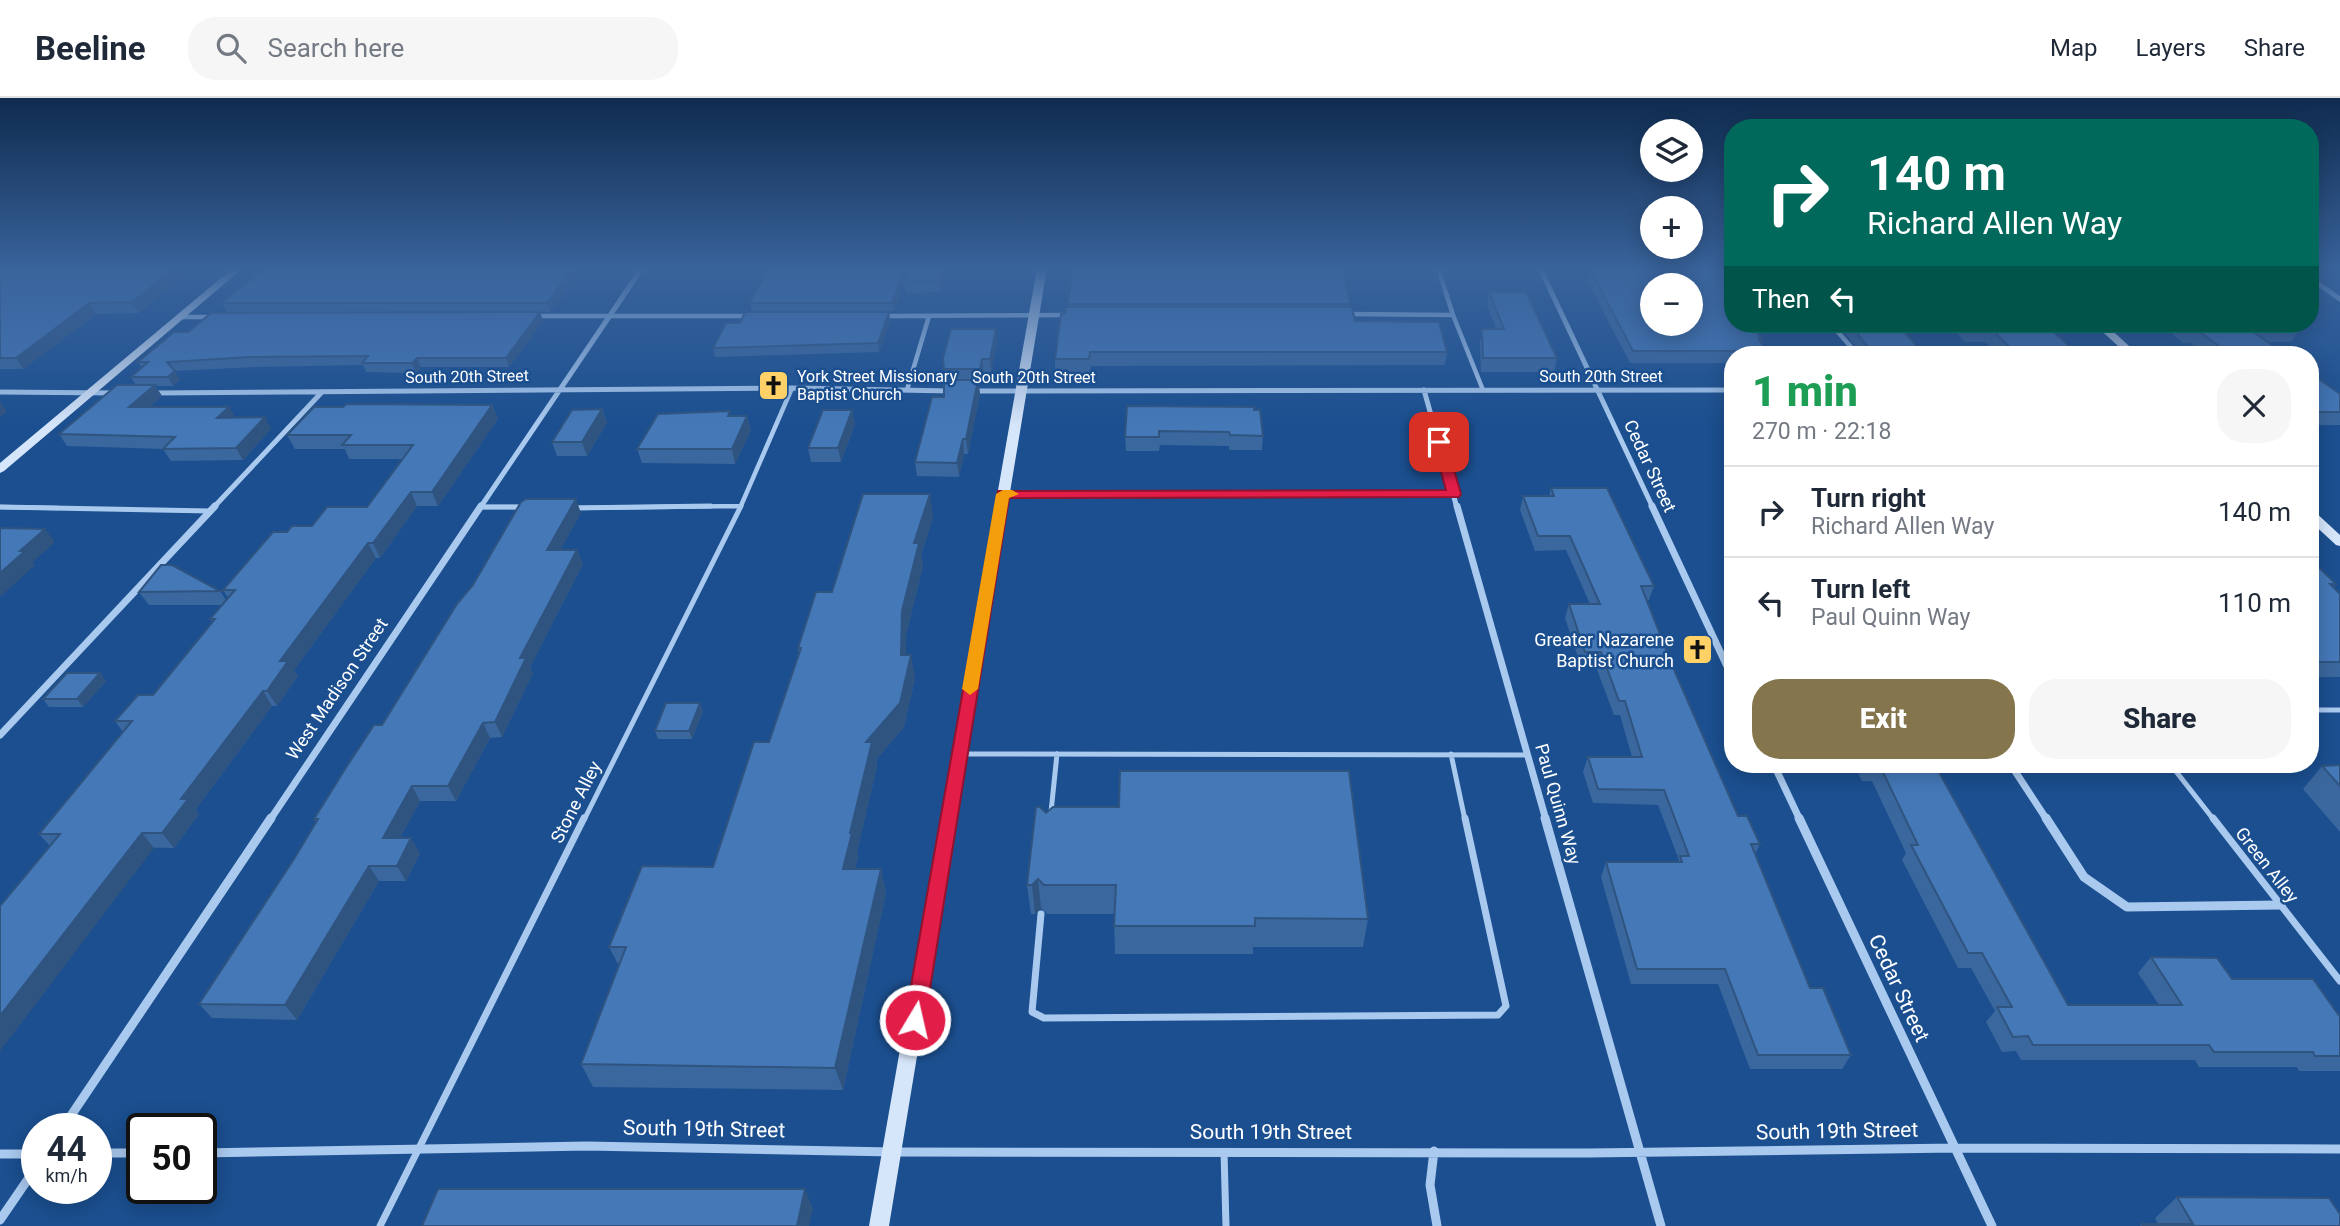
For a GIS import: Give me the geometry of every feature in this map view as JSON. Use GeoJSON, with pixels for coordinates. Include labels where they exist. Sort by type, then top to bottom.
{"type":"FeatureCollection","features":[{"type":"Feature","properties":{"kind":"main road"},"geometry":{"type":"LineString","coordinates":[[0,469],[177,321]]}},
{"type":"Feature","properties":{"kind":"main road"},"geometry":{"type":"LineString","coordinates":[[879,1226],[1033,321]]}},
{"type":"Feature","properties":{"kind":"main road"},"geometry":{"type":"LineString","coordinates":[[2109,333],[2124,346]]}},
{"type":"Feature","properties":{"kind":"main road"},"geometry":{"type":"LineString","coordinates":[[2319,522],[2339,539]]}},
{"type":"Feature","properties":{"kind":"street","name":"West Madison Street"},"geometry":{"type":"LineString","coordinates":[[73,1113],[607,321]]}},
{"type":"Feature","properties":{"kind":"street","name":"Cedar Street"},"geometry":{"type":"LineString","coordinates":[[1565,321],[1724,660]]}},
{"type":"Feature","properties":{"kind":"street","name":"South 20th Street"},"geometry":{"type":"LineString","coordinates":[[142,393],[792,388],[1020,391],[1724,390]]}},
{"type":"Feature","properties":{"kind":"street","name":"Paul Quinn Way"},"geometry":{"type":"LineString","coordinates":[[1424,390],[1661,1226]]}},
{"type":"Feature","properties":{"kind":"street"},"geometry":{"type":"LineString","coordinates":[[0,392],[129,393]]}},
{"type":"Feature","properties":{"kind":"street"},"geometry":{"type":"LineString","coordinates":[[0,734],[322,392]]}},
{"type":"Feature","properties":{"kind":"street"},"geometry":{"type":"LineString","coordinates":[[1003,494],[1454,494]]}},
{"type":"Feature","properties":{"kind":"street","name":"Cedar Street"},"geometry":{"type":"LineString","coordinates":[[1778,773],[1992,1226]]}},
{"type":"Feature","properties":{"kind":"street"},"geometry":{"type":"LineString","coordinates":[[2016,773],[2084,877],[2127,907],[2281,905]]}},
{"type":"Feature","properties":{"kind":"street","name":"South 19th Street"},"geometry":{"type":"LineString","coordinates":[[217,1153],[587,1146],[893,1152],[1641,1153],[1955,1148],[2340,1149]]}},
{"type":"Feature","properties":{"kind":"street"},"geometry":{"type":"LineString","coordinates":[[1434,1151],[1430,1185],[1437,1226]]}},
{"type":"Feature","properties":{"kind":"street"},"geometry":{"type":"LineString","coordinates":[[0,1154],[21,1154]]}},
{"type":"Feature","properties":{"kind":"street"},"geometry":{"type":"LineString","coordinates":[[0,1220],[21,1189]]}},
{"type":"Feature","properties":{"kind":"lane"},"geometry":{"type":"LineString","coordinates":[[907,390],[928,321]]}},
{"type":"Feature","properties":{"kind":"lane"},"geometry":{"type":"LineString","coordinates":[[1455,321],[1483,390]]}},
{"type":"Feature","properties":{"kind":"lane"},"geometry":{"type":"LineString","coordinates":[[1838,333],[1850,346]]}},
{"type":"Feature","properties":{"kind":"lane","name":"Stone Alley"},"geometry":{"type":"LineString","coordinates":[[380,1226],[741,506],[792,388]]}},
{"type":"Feature","properties":{"kind":"lane"},"geometry":{"type":"LineString","coordinates":[[561,508],[741,506]]}},
{"type":"Feature","properties":{"kind":"lane"},"geometry":{"type":"LineString","coordinates":[[481,507],[534,508]]}},
{"type":"Feature","properties":{"kind":"lane"},"geometry":{"type":"LineString","coordinates":[[0,508],[210,511]]}},
{"type":"Feature","properties":{"kind":"lane"},"geometry":{"type":"LineString","coordinates":[[2319,710],[2340,710]]}},
{"type":"Feature","properties":{"kind":"lane"},"geometry":{"type":"LineString","coordinates":[[960,754],[1528,755]]}},
{"type":"Feature","properties":{"kind":"lane"},"geometry":{"type":"LineString","coordinates":[[1051,822],[1057,754]]}},
{"type":"Feature","properties":{"kind":"lane"},"geometry":{"type":"LineString","coordinates":[[1041,914],[1032,1012],[1044,1018],[1499,1015],[1506,1006],[1451,754]]}},
{"type":"Feature","properties":{"kind":"lane","name":"Green Alley"},"geometry":{"type":"LineString","coordinates":[[2177,773],[2340,981]]}},
{"type":"Feature","properties":{"kind":"lane"},"geometry":{"type":"LineString","coordinates":[[1224,1152],[1226,1226]]}},
{"type":"Feature","properties":{"kind":"building"},"geometry":{"type":"Polygon","coordinates":[[[0,321],[66,321],[16,358],[0,358],[0,321]]]}},
{"type":"Feature","properties":{"kind":"building"},"geometry":{"type":"Polygon","coordinates":[[[202,321],[534,321],[506,358],[417,358],[412,363],[362,363],[368,356],[250,357],[167,362],[175,371],[168,377],[131,377],[148,362],[138,362],[174,332],[188,332],[202,321]]]}},
{"type":"Feature","properties":{"kind":"building"},"geometry":{"type":"Polygon","coordinates":[[[741,321],[886,321],[878,343],[713,348],[726,323],[740,323],[741,321]]]}},
{"type":"Feature","properties":{"kind":"building"},"geometry":{"type":"Polygon","coordinates":[[[1060,321],[1439,322],[1447,352],[1090,352],[1089,359],[1055,359],[1060,321]]]}},
{"type":"Feature","properties":{"kind":"building"},"geometry":{"type":"Polygon","coordinates":[[[1501,321],[1539,321],[1557,358],[1483,358],[1482,329],[1504,329],[1501,321]]]}},
{"type":"Feature","properties":{"kind":"building"},"geometry":{"type":"Polygon","coordinates":[[[1617,321],[1640,321],[1640,336],[1703,336],[1703,321],[1724,321],[1724,333],[1758,333],[1762,340],[1759,339],[1763,346],[1724,346],[1724,351],[1633,351],[1617,321]]]}},
{"type":"Feature","properties":{"kind":"building"},"geometry":{"type":"Polygon","coordinates":[[[951,329],[996,329],[990,359],[982,359],[980,369],[944,369],[943,358],[951,329]]]}},
{"type":"Feature","properties":{"kind":"building"},"geometry":{"type":"Polygon","coordinates":[[[1857,333],[1906,333],[1917,346],[1867,346],[1857,333]]]}},
{"type":"Feature","properties":{"kind":"building"},"geometry":{"type":"Polygon","coordinates":[[[1996,333],[2055,333],[2069,346],[2008,346],[1996,333]]]}},
{"type":"Feature","properties":{"kind":"building"},"geometry":{"type":"Polygon","coordinates":[[[2201,333],[2255,333],[2273,346],[2219,346],[2201,333]]]}},
{"type":"Feature","properties":{"kind":"building"},"geometry":{"type":"Polygon","coordinates":[[[2319,379],[2340,394],[2340,412],[2319,412],[2319,379]]]}},
{"type":"Feature","properties":{"kind":"building"},"geometry":{"type":"Polygon","coordinates":[[[944,380],[978,380],[966,439],[963,439],[957,463],[915,462],[932,397],[944,397],[944,380]]]}},
{"type":"Feature","properties":{"kind":"building"},"geometry":{"type":"Polygon","coordinates":[[[117,385],[155,385],[129,407],[229,407],[217,418],[265,417],[236,448],[163,449],[175,437],[59,434],[117,385]]]}},
{"type":"Feature","properties":{"kind":"building"},"geometry":{"type":"Polygon","coordinates":[[[347,404],[492,405],[432,492],[411,492],[373,543],[368,543],[280,661],[288,661],[267,691],[263,691],[181,799],[188,799],[162,833],[142,833],[0,1016],[0,906],[60,834],[39,834],[132,721],[115,721],[138,695],[153,695],[235,590],[223,590],[273,532],[287,532],[292,526],[312,526],[327,507],[367,507],[413,445],[342,445],[351,435],[287,435],[314,407],[343,407],[347,404]]]}},
{"type":"Feature","properties":{"kind":"building"},"geometry":{"type":"Polygon","coordinates":[[[1127,406],[1254,407],[1254,410],[1260,410],[1263,436],[1230,435],[1229,432],[1159,431],[1159,437],[1125,437],[1127,406]]]}},
{"type":"Feature","properties":{"kind":"building"},"geometry":{"type":"Polygon","coordinates":[[[602,409],[582,442],[552,442],[572,410],[602,409]]]}},
{"type":"Feature","properties":{"kind":"building"},"geometry":{"type":"Polygon","coordinates":[[[823,410],[852,410],[838,448],[808,448],[823,410]]]}},
{"type":"Feature","properties":{"kind":"building"},"geometry":{"type":"Polygon","coordinates":[[[730,411],[728,416],[747,416],[732,449],[637,449],[658,414],[730,411]]]}},
{"type":"Feature","properties":{"kind":"building"},"geometry":{"type":"Polygon","coordinates":[[[1551,488],[1607,488],[1654,586],[1641,586],[1675,672],[1738,816],[1747,816],[1760,844],[1751,844],[1810,988],[1823,988],[1851,1055],[1758,1055],[1725,969],[1637,969],[1606,862],[1682,862],[1680,856],[1689,856],[1664,790],[1598,789],[1588,757],[1642,757],[1625,701],[1619,701],[1601,652],[1585,652],[1569,604],[1600,604],[1570,536],[1538,536],[1523,496],[1554,496],[1551,488]]]}},
{"type":"Feature","properties":{"kind":"building"},"geometry":{"type":"Polygon","coordinates":[[[863,494],[930,494],[914,543],[919,543],[902,611],[901,655],[911,655],[900,703],[866,742],[872,742],[843,869],[881,869],[835,1068],[581,1064],[626,947],[609,947],[642,866],[713,867],[754,742],[769,742],[801,648],[798,648],[816,592],[832,592],[863,494]]]}},
{"type":"Feature","properties":{"kind":"building"},"geometry":{"type":"Polygon","coordinates":[[[526,499],[576,499],[547,550],[577,550],[520,658],[526,658],[495,722],[483,723],[448,786],[412,786],[383,838],[411,838],[397,866],[369,866],[285,1005],[199,1004],[294,859],[318,819],[314,819],[347,766],[374,725],[382,725],[457,604],[473,585],[521,502],[526,499]]]}},
{"type":"Feature","properties":{"kind":"building"},"geometry":{"type":"Polygon","coordinates":[[[0,528],[45,529],[0,573],[0,528]]]}},
{"type":"Feature","properties":{"kind":"building"},"geometry":{"type":"Polygon","coordinates":[[[161,565],[172,565],[220,591],[139,592],[161,565]]]}},
{"type":"Feature","properties":{"kind":"building"},"geometry":{"type":"Polygon","coordinates":[[[2319,568],[2336,584],[2330,584],[2340,594],[2340,662],[2319,662],[2319,568]]]}},
{"type":"Feature","properties":{"kind":"building"},"geometry":{"type":"Polygon","coordinates":[[[67,673],[100,673],[77,699],[43,699],[67,673]]]}},
{"type":"Feature","properties":{"kind":"building"},"geometry":{"type":"Polygon","coordinates":[[[666,703],[700,703],[689,731],[655,731],[666,703]]]}},
{"type":"Feature","properties":{"kind":"building"},"geometry":{"type":"Polygon","coordinates":[[[2340,765],[2340,786],[2322,766],[2340,765]]]}},
{"type":"Feature","properties":{"kind":"building"},"geometry":{"type":"Polygon","coordinates":[[[1120,771],[1349,771],[1368,919],[1255,918],[1255,926],[1114,926],[1116,885],[1044,885],[1038,879],[1032,885],[1027,885],[1036,807],[1046,813],[1053,807],[1119,807],[1120,771]]]}},
{"type":"Feature","properties":{"kind":"building"},"geometry":{"type":"Polygon","coordinates":[[[1883,773],[1939,773],[2068,1005],[2182,1005],[2151,957],[2217,958],[2232,979],[2313,979],[2340,1017],[2340,1056],[2315,1056],[2313,1052],[2214,1052],[2209,1045],[2033,1045],[2028,1036],[2013,1037],[1997,1007],[2012,1007],[1982,953],[1968,953],[1911,845],[1918,845],[1883,773]]]}},
{"type":"Feature","properties":{"kind":"building"},"geometry":{"type":"Polygon","coordinates":[[[438,1189],[805,1189],[797,1226],[422,1226],[438,1189]]]}},
{"type":"Feature","properties":{"kind":"building"},"geometry":{"type":"Polygon","coordinates":[[[2177,1197],[2329,1198],[2340,1214],[2340,1226],[2143,1226],[2142,1224],[2193,1224],[2177,1197]]]}},
{"type":"Feature","properties":{"kind":"slow traffic"},"geometry":{"type":"LineString","coordinates":[[970,689],[1003,494],[1012,494]]}},
{"type":"Feature","properties":{"kind":"place","name":"York Street Missionary Baptist Church"},"geometry":{"type":"Point","coordinates":[774,385]}},
{"type":"Feature","properties":{"kind":"place","name":"Greater Nazarene Baptist Church"},"geometry":{"type":"Point","coordinates":[1697,650]}},
{"type":"Feature","properties":{"kind":"route"},"geometry":{"type":"LineString","coordinates":[[915,1020],[1003,494],[1454,494],[1439,442]]}}]}
